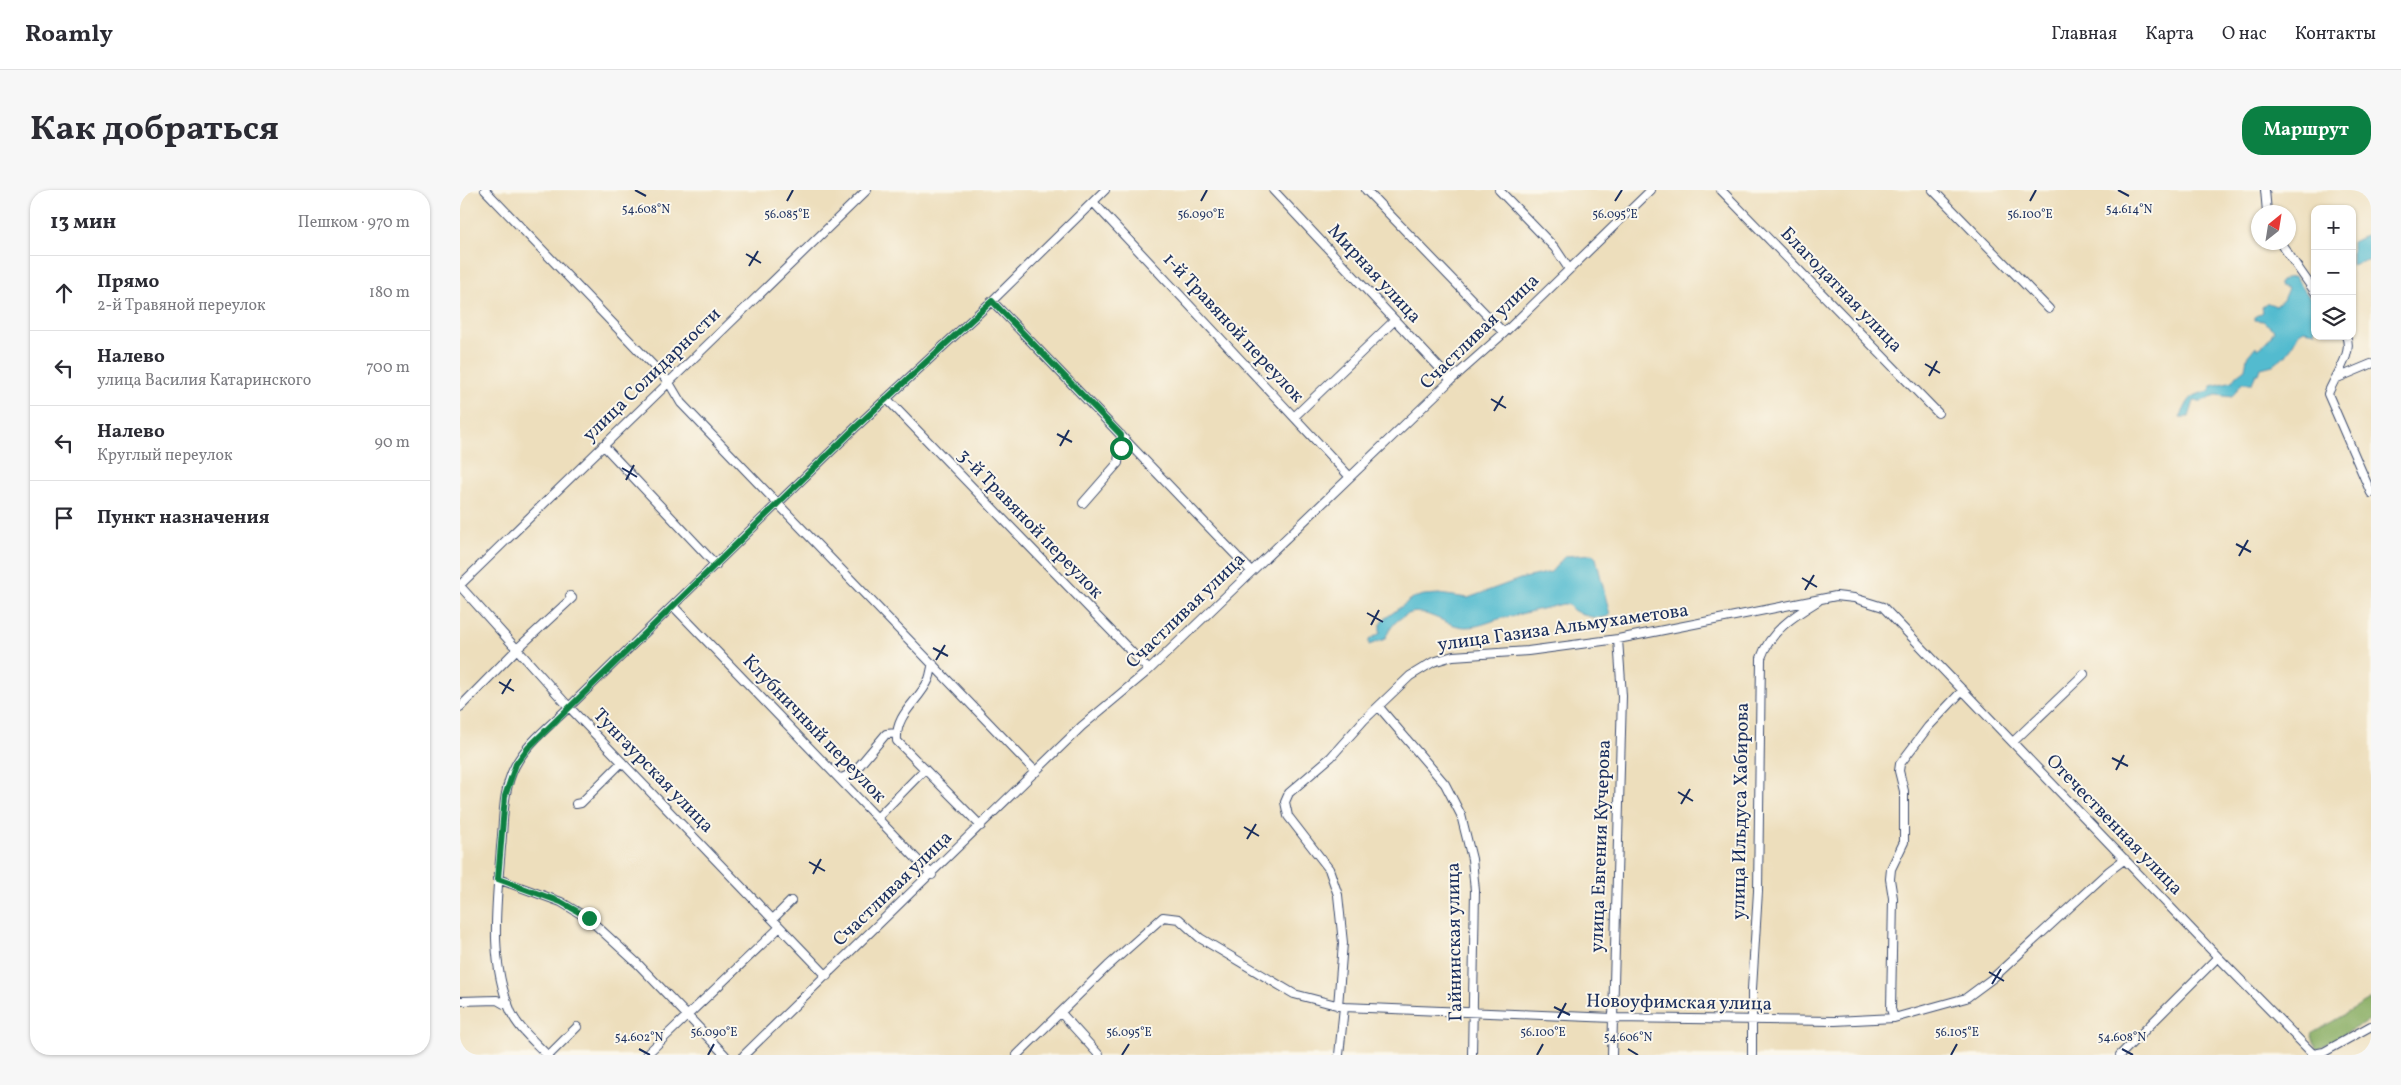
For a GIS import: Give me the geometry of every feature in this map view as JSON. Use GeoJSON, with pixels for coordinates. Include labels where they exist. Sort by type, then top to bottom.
{"type":"FeatureCollection","features":[{"type":"Feature","properties":{"kind":"street"},"geometry":{"type":"LineString","coordinates":[[485,190],[668,381],[681,403],[1036,772]]}},
{"type":"Feature","properties":{"kind":"street","name":"улица Солидарности"},"geometry":{"type":"LineString","coordinates":[[460,586],[668,381],[867,190]]}},
{"type":"Feature","properties":{"kind":"street"},"geometry":{"type":"LineString","coordinates":[[577,1027],[548,1055],[514,1018],[508,1003],[495,941],[505,796],[516,764],[528,748],[569,707],[674,607],[857,426],[888,400],[1105,190]]}},
{"type":"Feature","properties":{"kind":"street","name":"Мирная улица"},"geometry":{"type":"LineString","coordinates":[[1273,190],[1451,380]]}},
{"type":"Feature","properties":{"kind":"street"},"geometry":{"type":"LineString","coordinates":[[1366,190],[1504,332]]}},
{"type":"Feature","properties":{"kind":"street"},"geometry":{"type":"LineString","coordinates":[[1499,190],[1556,248],[1569,269]]}},
{"type":"Feature","properties":{"kind":"street","name":"Счастливая улица"},"geometry":{"type":"LineString","coordinates":[[744,1055],[1082,726],[1149,670],[1651,190]]}},
{"type":"Feature","properties":{"kind":"street","name":"Благодатная улица"},"geometry":{"type":"LineString","coordinates":[[1721,190],[1938,413]]}},
{"type":"Feature","properties":{"kind":"street"},"geometry":{"type":"LineString","coordinates":[[1933,190],[2049,309]]}},
{"type":"Feature","properties":{"kind":"street"},"geometry":{"type":"LineString","coordinates":[[2265,190],[2266,205]]}},
{"type":"Feature","properties":{"kind":"street","name":"1-й Травяной переулок"},"geometry":{"type":"LineString","coordinates":[[1093,202],[1350,476]]}},
{"type":"Feature","properties":{"kind":"street"},"geometry":{"type":"LineString","coordinates":[[2286,250],[2311,286]]}},
{"type":"Feature","properties":{"kind":"street"},"geometry":{"type":"LineString","coordinates":[[992,301],[1251,571]]}},
{"type":"Feature","properties":{"kind":"street"},"geometry":{"type":"LineString","coordinates":[[1294,417],[1395,320]]}},
{"type":"Feature","properties":{"kind":"street"},"geometry":{"type":"LineString","coordinates":[[2348,340],[2348,352],[2328,394],[2371,493]]}},
{"type":"Feature","properties":{"kind":"street"},"geometry":{"type":"LineString","coordinates":[[2334,379],[2371,364]]}},
{"type":"Feature","properties":{"kind":"street","name":"3-й Травяной переулок"},"geometry":{"type":"LineString","coordinates":[[888,400],[1149,670]]}},
{"type":"Feature","properties":{"kind":"street"},"geometry":{"type":"LineString","coordinates":[[1083,503],[1118,463],[1121,435]]}},
{"type":"Feature","properties":{"kind":"street"},"geometry":{"type":"LineString","coordinates":[[603,445],[716,565]]}},
{"type":"Feature","properties":{"kind":"street","name":"Тунгаурская улица"},"geometry":{"type":"LineString","coordinates":[[460,586],[569,707],[827,976]]}},
{"type":"Feature","properties":{"kind":"street"},"geometry":{"type":"LineString","coordinates":[[460,708],[516,650],[572,598],[570,596]]}},
{"type":"Feature","properties":{"kind":"street","name":"улица Газиза Альмухаметова"},"geometry":{"type":"LineString","coordinates":[[1341,1007],[1343,943],[1338,894],[1329,869],[1288,816],[1285,802],[1289,793],[1332,757],[1364,720],[1380,707],[1410,676],[1433,662],[1453,656],[1528,651],[1618,639],[1824,597],[1854,598],[1883,607]]}},
{"type":"Feature","properties":{"kind":"street","name":"улица Ильдуса Хабирова"},"geometry":{"type":"LineString","coordinates":[[1752,1055],[1752,989],[1758,892],[1761,658],[1770,640],[1783,626],[1824,597]]}},
{"type":"Feature","properties":{"kind":"street","name":"Клубничный переулок"},"geometry":{"type":"LineString","coordinates":[[674,607],[932,874]]}},
{"type":"Feature","properties":{"kind":"street","name":"Отечественная улица"},"geometry":{"type":"LineString","coordinates":[[1883,607],[2313,1054],[2325,1054]]}},
{"type":"Feature","properties":{"kind":"street","name":"улица Евгения Кучерова"},"geometry":{"type":"LineString","coordinates":[[1612,1055],[1622,696],[1618,639]]}},
{"type":"Feature","properties":{"kind":"street"},"geometry":{"type":"LineString","coordinates":[[933,664],[929,680],[902,715],[897,741],[981,826]]}},
{"type":"Feature","properties":{"kind":"street"},"geometry":{"type":"LineString","coordinates":[[2013,742],[2084,674]]}},
{"type":"Feature","properties":{"kind":"street"},"geometry":{"type":"LineString","coordinates":[[1894,1018],[1891,1009],[1893,898],[1890,879],[1891,869],[1904,842],[1904,791],[1899,771],[1900,764],[1928,727],[1962,690]]}},
{"type":"Feature","properties":{"kind":"street","name":"Гайнинская улица"},"geometry":{"type":"LineString","coordinates":[[1380,707],[1445,784],[1461,816],[1472,859],[1475,892],[1472,1055]]}},
{"type":"Feature","properties":{"kind":"street"},"geometry":{"type":"LineString","coordinates":[[838,777],[842,778],[854,772],[886,734],[897,734]]}},
{"type":"Feature","properties":{"kind":"street"},"geometry":{"type":"LineString","coordinates":[[576,804],[581,803],[622,762]]}},
{"type":"Feature","properties":{"kind":"street"},"geometry":{"type":"LineString","coordinates":[[877,818],[924,769]]}},
{"type":"Feature","properties":{"kind":"street","name":"Новоуфимская улица"},"geometry":{"type":"LineString","coordinates":[[1017,1055],[1108,966],[1164,916],[1180,920],[1200,938],[1294,994],[1341,1007],[1613,1018],[1753,1021],[1835,1022],[1894,1018],[1966,998],[1993,978],[2109,871],[2125,859]]}},
{"type":"Feature","properties":{"kind":"street"},"geometry":{"type":"LineString","coordinates":[[498,879],[561,902],[589,918],[725,1055]]}},
{"type":"Feature","properties":{"kind":"street"},"geometry":{"type":"LineString","coordinates":[[773,919],[791,900]]}},
{"type":"Feature","properties":{"kind":"street"},"geometry":{"type":"LineString","coordinates":[[646,1055],[780,927]]}},
{"type":"Feature","properties":{"kind":"street"},"geometry":{"type":"LineString","coordinates":[[2120,1055],[2218,957]]}},
{"type":"Feature","properties":{"kind":"street"},"geometry":{"type":"LineString","coordinates":[[460,1001],[496,1000],[504,1004],[508,1003]]}},
{"type":"Feature","properties":{"kind":"street"},"geometry":{"type":"LineString","coordinates":[[1339,1055],[1341,1007]]}},
{"type":"Feature","properties":{"kind":"street"},"geometry":{"type":"LineString","coordinates":[[1061,1013],[1099,1055]]}},
{"type":"Feature","properties":{"kind":"street"},"geometry":{"type":"LineString","coordinates":[[2325,1054],[2371,1026]]}},
{"type":"Feature","properties":{"kind":"green space"},"geometry":{"type":"Polygon","coordinates":[[[2371,999],[2371,1019],[2317,1049],[2311,1034],[2371,999]]]}},
{"type":"Feature","properties":{"kind":"water"},"geometry":{"type":"Polygon","coordinates":[[[2371,233],[2371,259],[2356,264],[2356,240],[2371,233]]]}},
{"type":"Feature","properties":{"kind":"water"},"geometry":{"type":"Polygon","coordinates":[[[2295,277],[2311,299],[2311,331],[2304,330],[2299,333],[2286,356],[2273,365],[2261,368],[2252,383],[2242,383],[2232,397],[2216,395],[2202,401],[2194,401],[2189,417],[2180,417],[2190,399],[2209,391],[2212,386],[2233,381],[2245,369],[2247,357],[2256,346],[2257,349],[2260,348],[2269,339],[2274,330],[2263,321],[2254,320],[2254,317],[2263,312],[2262,307],[2268,303],[2276,306],[2283,300],[2288,288],[2280,286],[2280,282],[2286,278],[2295,277]]]}},
{"type":"Feature","properties":{"kind":"water"},"geometry":{"type":"Polygon","coordinates":[[[1592,554],[1596,558],[1610,615],[1606,617],[1587,616],[1563,604],[1466,627],[1417,612],[1402,617],[1389,630],[1385,639],[1369,645],[1369,640],[1380,633],[1380,625],[1383,620],[1413,598],[1439,594],[1468,598],[1520,579],[1551,572],[1565,556],[1592,554]]]}},
{"type":"Feature","properties":{"kind":"route"},"geometry":{"type":"LineString","coordinates":[[589,918],[561,902],[498,879],[505,796],[516,764],[528,748],[569,707],[674,607],[857,426],[888,400],[992,301],[1121,435],[1121,448]]}}]}
